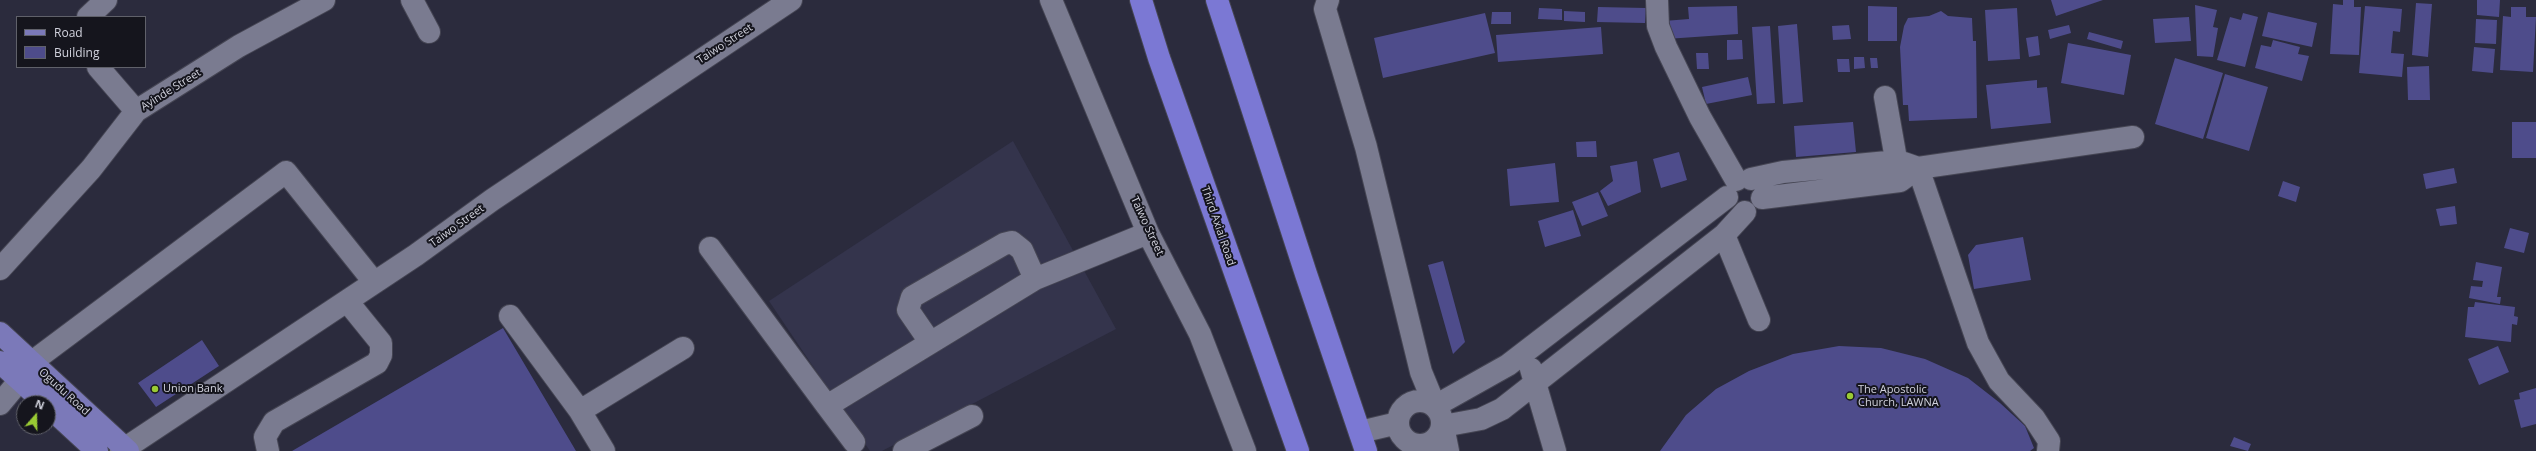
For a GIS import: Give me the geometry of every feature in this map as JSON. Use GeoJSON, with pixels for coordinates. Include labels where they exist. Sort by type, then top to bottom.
{"type":"FeatureCollection","features":[{"type":"Feature","properties":{"kind":"highway","name":"Third Axial Road"},"geometry":{"type":"LineString","coordinates":[[1141,0],[1159,58],[1298,451]]}},
{"type":"Feature","properties":{"kind":"highway"},"geometry":{"type":"LineString","coordinates":[[1217,0],[1306,274],[1363,441]]}},
{"type":"Feature","properties":{"kind":"main road","name":"Ogudu Road"},"geometry":{"type":"LineString","coordinates":[[0,333],[125,450]]}},
{"type":"Feature","properties":{"kind":"main road","name":"Ogudu Road"},"geometry":{"type":"LineString","coordinates":[[0,362],[36,395]]}},
{"type":"Feature","properties":{"kind":"main road","name":"Ogudu Road"},"geometry":{"type":"LineString","coordinates":[[56,413],[97,451]]}},
{"type":"Feature","properties":{"kind":"street"},"geometry":{"type":"LineString","coordinates":[[89,16],[106,0]]}},
{"type":"Feature","properties":{"kind":"street","name":"Ayinde Street"},"geometry":{"type":"LineString","coordinates":[[0,269],[91,169],[136,112],[251,39],[324,0]]}},
{"type":"Feature","properties":{"kind":"street"},"geometry":{"type":"LineString","coordinates":[[412,0],[429,32]]}},
{"type":"Feature","properties":{"kind":"street","name":"Taiwo Street"},"geometry":{"type":"LineString","coordinates":[[125,450],[347,301],[492,200],[791,0]]}},
{"type":"Feature","properties":{"kind":"street","name":"Taiwo Street"},"geometry":{"type":"LineString","coordinates":[[1051,0],[1148,233],[1200,334],[1245,451]]}},
{"type":"Feature","properties":{"kind":"street"},"geometry":{"type":"LineString","coordinates":[[1328,0],[1325,8],[1366,147],[1421,372],[1435,406],[1442,418],[1442,426],[1448,451]]}},
{"type":"Feature","properties":{"kind":"street"},"geometry":{"type":"LineString","coordinates":[[1442,426],[1481,419],[1502,409],[1724,234],[1745,212],[1759,205],[1762,198],[1762,190],[1738,185],[1700,117],[1658,26],[1656,0]]}},
{"type":"Feature","properties":{"kind":"street"},"geometry":{"type":"LineString","coordinates":[[99,68],[136,112]]}},
{"type":"Feature","properties":{"kind":"street"},"geometry":{"type":"LineString","coordinates":[[1884,97],[1905,170],[1978,343],[1999,381],[2034,418],[2050,441],[2048,451]]}},
{"type":"Feature","properties":{"kind":"street"},"geometry":{"type":"LineString","coordinates":[[1762,198],[1905,170],[2133,137]]}},
{"type":"Feature","properties":{"kind":"street"},"geometry":{"type":"LineString","coordinates":[[1435,406],[1508,365],[1525,353],[1738,185],[1782,172],[1905,170]]}},
{"type":"Feature","properties":{"kind":"street"},"geometry":{"type":"LineString","coordinates":[[32,362],[286,172],[374,282]]}},
{"type":"Feature","properties":{"kind":"street"},"geometry":{"type":"LineString","coordinates":[[1738,185],[1730,205],[1737,210],[1745,212]]}},
{"type":"Feature","properties":{"kind":"street"},"geometry":{"type":"LineString","coordinates":[[827,406],[1035,279],[1148,233]]}},
{"type":"Feature","properties":{"kind":"street"},"geometry":{"type":"LineString","coordinates":[[1724,234],[1759,320]]}},
{"type":"Feature","properties":{"kind":"street"},"geometry":{"type":"LineString","coordinates":[[930,342],[908,310],[912,296],[1004,244],[1012,242],[1022,250],[1035,279]]}},
{"type":"Feature","properties":{"kind":"street"},"geometry":{"type":"LineString","coordinates":[[710,248],[854,442]]}},
{"type":"Feature","properties":{"kind":"street"},"geometry":{"type":"LineString","coordinates":[[268,451],[265,437],[274,422],[377,363],[381,355],[381,344],[347,301]]}},
{"type":"Feature","properties":{"kind":"street"},"geometry":{"type":"LineString","coordinates":[[510,316],[580,411],[604,451]]}},
{"type":"Feature","properties":{"kind":"street"},"geometry":{"type":"LineString","coordinates":[[580,411],[683,348]]}},
{"type":"Feature","properties":{"kind":"street"},"geometry":{"type":"LineString","coordinates":[[1525,353],[1536,382],[1555,451]]}},
{"type":"Feature","properties":{"kind":"street"},"geometry":{"type":"LineString","coordinates":[[1412,402],[1421,372]]}},
{"type":"Feature","properties":{"kind":"street"},"geometry":{"type":"LineString","coordinates":[[0,404],[20,380]]}},
{"type":"Feature","properties":{"kind":"street"},"geometry":{"type":"LineString","coordinates":[[1435,406],[1420,400],[1412,402],[1404,407],[1398,423],[1402,435],[1417,447],[1434,440],[1442,426]]}},
{"type":"Feature","properties":{"kind":"street"},"geometry":{"type":"LineString","coordinates":[[904,451],[972,416]]}},
{"type":"Feature","properties":{"kind":"street"},"geometry":{"type":"LineString","coordinates":[[1363,441],[1398,423]]}},
{"type":"Feature","properties":{"kind":"shaded area"},"geometry":{"type":"Polygon","coordinates":[[[1013,141],[1116,329],[882,451],[870,451],[769,301],[1013,141]]]}},
{"type":"Feature","properties":{"kind":"building"},"geometry":{"type":"Polygon","coordinates":[[[2051,0],[2103,0],[2056,16],[2051,0]]]}},
{"type":"Feature","properties":{"kind":"building"},"geometry":{"type":"Polygon","coordinates":[[[2343,0],[2354,0],[2354,7],[2361,7],[2359,55],[2330,54],[2333,4],[2343,5],[2343,0]]]}},
{"type":"Feature","properties":{"kind":"building"},"geometry":{"type":"Polygon","coordinates":[[[2477,0],[2500,0],[2499,17],[2477,15],[2477,0]]]}},
{"type":"Feature","properties":{"kind":"building"},"geometry":{"type":"Polygon","coordinates":[[[2416,3],[2432,4],[2428,57],[2412,55],[2416,3]]]}},
{"type":"Feature","properties":{"kind":"building"},"geometry":{"type":"Polygon","coordinates":[[[2195,5],[2217,10],[2213,27],[2218,28],[2213,57],[2197,56],[2195,5]]]}},
{"type":"Feature","properties":{"kind":"building"},"geometry":{"type":"Polygon","coordinates":[[[1737,6],[1738,34],[1666,39],[1664,21],[1689,19],[1688,7],[1737,6]]]}},
{"type":"Feature","properties":{"kind":"building"},"geometry":{"type":"Polygon","coordinates":[[[1868,6],[1897,7],[1897,41],[1868,41],[1868,6]]]}},
{"type":"Feature","properties":{"kind":"building"},"geometry":{"type":"Polygon","coordinates":[[[2365,6],[2402,9],[2400,32],[2393,31],[2391,53],[2404,54],[2402,77],[2359,73],[2365,6]]]}},
{"type":"Feature","properties":{"kind":"building"},"geometry":{"type":"Polygon","coordinates":[[[1598,7],[1646,8],[1645,23],[1597,22],[1598,7]]]}},
{"type":"Feature","properties":{"kind":"building"},"geometry":{"type":"Polygon","coordinates":[[[2511,7],[2526,7],[2526,17],[2536,17],[2533,72],[2500,70],[2503,16],[2511,17],[2511,7]]]}},
{"type":"Feature","properties":{"kind":"building"},"geometry":{"type":"Polygon","coordinates":[[[1539,8],[1562,9],[1562,20],[1538,19],[1539,8]]]}},
{"type":"Feature","properties":{"kind":"building"},"geometry":{"type":"Polygon","coordinates":[[[2017,8],[2020,59],[1988,61],[1985,10],[2017,8]]]}},
{"type":"Feature","properties":{"kind":"building"},"geometry":{"type":"Polygon","coordinates":[[[1564,11],[1585,12],[1585,22],[1564,21],[1564,11]]]}},
{"type":"Feature","properties":{"kind":"building"},"geometry":{"type":"Polygon","coordinates":[[[1941,11],[1948,16],[1972,18],[1973,41],[1976,41],[1977,118],[1909,121],[1908,105],[1903,105],[1900,47],[1904,26],[1908,18],[1929,16],[1941,11]]]}},
{"type":"Feature","properties":{"kind":"building"},"geometry":{"type":"Polygon","coordinates":[[[1492,12],[1511,12],[1511,24],[1491,24],[1492,12]]]}},
{"type":"Feature","properties":{"kind":"building"},"geometry":{"type":"Polygon","coordinates":[[[2268,12],[2317,23],[2312,47],[2262,36],[2268,12]]]}},
{"type":"Feature","properties":{"kind":"building"},"geometry":{"type":"Polygon","coordinates":[[[1485,13],[1495,53],[1383,78],[1374,38],[1485,13]]]}},
{"type":"Feature","properties":{"kind":"building"},"geometry":{"type":"Polygon","coordinates":[[[2243,13],[2258,17],[2245,67],[2217,60],[2230,17],[2241,20],[2243,13]]]}},
{"type":"Feature","properties":{"kind":"building"},"geometry":{"type":"Polygon","coordinates":[[[2189,17],[2191,41],[2155,43],[2153,19],[2189,17]]]}},
{"type":"Feature","properties":{"kind":"building"},"geometry":{"type":"Polygon","coordinates":[[[2476,19],[2497,20],[2496,44],[2475,43],[2476,19]]]}},
{"type":"Feature","properties":{"kind":"building"},"geometry":{"type":"Polygon","coordinates":[[[1797,24],[1803,102],[1783,104],[1778,26],[1797,24]]]}},
{"type":"Feature","properties":{"kind":"building"},"geometry":{"type":"Polygon","coordinates":[[[1849,25],[1851,39],[1833,40],[1832,26],[1849,25]]]}},
{"type":"Feature","properties":{"kind":"building"},"geometry":{"type":"Polygon","coordinates":[[[2069,25],[2071,33],[2050,39],[2048,30],[2069,25]]]}},
{"type":"Feature","properties":{"kind":"building"},"geometry":{"type":"Polygon","coordinates":[[[1770,26],[1775,103],[1757,104],[1752,27],[1770,26]]]}},
{"type":"Feature","properties":{"kind":"building"},"geometry":{"type":"Polygon","coordinates":[[[1601,27],[1603,54],[1498,62],[1496,35],[1601,27]]]}},
{"type":"Feature","properties":{"kind":"building"},"geometry":{"type":"Polygon","coordinates":[[[2089,32],[2123,41],[2121,49],[2087,39],[2089,32]]]}},
{"type":"Feature","properties":{"kind":"building"},"geometry":{"type":"Polygon","coordinates":[[[2038,36],[2040,55],[2029,57],[2026,38],[2038,36]]]}},
{"type":"Feature","properties":{"kind":"building"},"geometry":{"type":"Polygon","coordinates":[[[1727,40],[1742,40],[1743,59],[1727,60],[1727,40]]]}},
{"type":"Feature","properties":{"kind":"building"},"geometry":{"type":"Polygon","coordinates":[[[2273,40],[2300,47],[2298,54],[2309,56],[2302,81],[2255,68],[2261,45],[2271,47],[2273,40]]]}},
{"type":"Feature","properties":{"kind":"building"},"geometry":{"type":"Polygon","coordinates":[[[2068,43],[2131,55],[2124,95],[2061,83],[2068,43]]]}},
{"type":"Feature","properties":{"kind":"building"},"geometry":{"type":"Polygon","coordinates":[[[2474,47],[2495,49],[2493,73],[2472,71],[2474,47]]]}},
{"type":"Feature","properties":{"kind":"building"},"geometry":{"type":"Polygon","coordinates":[[[1696,53],[1708,53],[1709,69],[1697,69],[1696,53]]]}},
{"type":"Feature","properties":{"kind":"building"},"geometry":{"type":"Polygon","coordinates":[[[1854,57],[1864,57],[1865,68],[1854,69],[1854,57]]]}},
{"type":"Feature","properties":{"kind":"building"},"geometry":{"type":"Polygon","coordinates":[[[1870,58],[1877,58],[1878,68],[1871,68],[1870,58]]]}},
{"type":"Feature","properties":{"kind":"building"},"geometry":{"type":"Polygon","coordinates":[[[2175,58],[2223,73],[2203,139],[2155,124],[2175,58]]]}},
{"type":"Feature","properties":{"kind":"building"},"geometry":{"type":"Polygon","coordinates":[[[1837,59],[1849,59],[1850,72],[1838,72],[1837,59]]]}},
{"type":"Feature","properties":{"kind":"building"},"geometry":{"type":"Polygon","coordinates":[[[2429,66],[2430,100],[2408,100],[2407,67],[2429,66]]]}},
{"type":"Feature","properties":{"kind":"building"},"geometry":{"type":"Polygon","coordinates":[[[2225,74],[2268,87],[2249,151],[2206,138],[2225,74]]]}},
{"type":"Feature","properties":{"kind":"building"},"geometry":{"type":"Polygon","coordinates":[[[1748,77],[1752,95],[1706,104],[1702,87],[1748,77]]]}},
{"type":"Feature","properties":{"kind":"building"},"geometry":{"type":"Polygon","coordinates":[[[2037,80],[2037,88],[2047,87],[2051,123],[1991,129],[1986,85],[2037,80]]]}},
{"type":"Feature","properties":{"kind":"building"},"geometry":{"type":"Polygon","coordinates":[[[1853,122],[1856,152],[1796,157],[1794,126],[1853,122]]]}},
{"type":"Feature","properties":{"kind":"building"},"geometry":{"type":"Polygon","coordinates":[[[2512,122],[2536,122],[2536,158],[2512,158],[2512,122]]]}},
{"type":"Feature","properties":{"kind":"building"},"geometry":{"type":"Polygon","coordinates":[[[1596,141],[1597,157],[1577,157],[1576,142],[1596,141]]]}},
{"type":"Feature","properties":{"kind":"building"},"geometry":{"type":"Polygon","coordinates":[[[1679,152],[1687,180],[1661,188],[1653,159],[1679,152]]]}},
{"type":"Feature","properties":{"kind":"building"},"geometry":{"type":"Polygon","coordinates":[[[1637,161],[1641,192],[1608,206],[1600,191],[1613,181],[1610,166],[1637,161]]]}},
{"type":"Feature","properties":{"kind":"building"},"geometry":{"type":"Polygon","coordinates":[[[1555,163],[1559,202],[1510,206],[1507,169],[1555,163]]]}},
{"type":"Feature","properties":{"kind":"building"},"geometry":{"type":"Polygon","coordinates":[[[2454,168],[2457,183],[2426,189],[2423,174],[2454,168]]]}},
{"type":"Feature","properties":{"kind":"building"},"geometry":{"type":"Polygon","coordinates":[[[2283,181],[2300,187],[2296,202],[2278,196],[2283,181]]]}},
{"type":"Feature","properties":{"kind":"building"},"geometry":{"type":"Polygon","coordinates":[[[1598,192],[1608,216],[1582,226],[1572,202],[1598,192]]]}},
{"type":"Feature","properties":{"kind":"building"},"geometry":{"type":"Polygon","coordinates":[[[2455,206],[2457,224],[2440,226],[2436,209],[2455,206]]]}},
{"type":"Feature","properties":{"kind":"building"},"geometry":{"type":"Polygon","coordinates":[[[1573,210],[1581,236],[1545,247],[1538,221],[1573,210]]]}},
{"type":"Feature","properties":{"kind":"building"},"geometry":{"type":"Polygon","coordinates":[[[2510,228],[2529,233],[2524,253],[2504,248],[2510,228]]]}},
{"type":"Feature","properties":{"kind":"building"},"geometry":{"type":"Polygon","coordinates":[[[2023,237],[2031,280],[1974,289],[1968,255],[1976,245],[2023,237]]]}},
{"type":"Feature","properties":{"kind":"building"},"geometry":{"type":"Polygon","coordinates":[[[1443,261],[1465,342],[1453,354],[1428,265],[1443,261]]]}},
{"type":"Feature","properties":{"kind":"building"},"geometry":{"type":"Polygon","coordinates":[[[2476,262],[2502,267],[2497,297],[2501,297],[2500,304],[2469,298],[2471,286],[2482,287],[2483,281],[2473,280],[2476,262]]]}},
{"type":"Feature","properties":{"kind":"building"},"geometry":{"type":"Polygon","coordinates":[[[2475,302],[2515,307],[2514,316],[2518,317],[2517,325],[2512,324],[2511,342],[2465,337],[2468,307],[2474,307],[2475,302]]]}},
{"type":"Feature","properties":{"kind":"building"},"geometry":{"type":"Polygon","coordinates":[[[503,328],[576,451],[292,451],[503,328]]]}},
{"type":"Feature","properties":{"kind":"building"},"geometry":{"type":"Polygon","coordinates":[[[202,340],[219,366],[156,407],[138,383],[202,340]]]}},
{"type":"Feature","properties":{"kind":"building","name":"The Apostolic Church, LAWNA"},"geometry":{"type":"Polygon","coordinates":[[[1839,346],[1881,348],[1925,359],[1968,378],[2000,403],[2025,426],[2034,448],[2030,451],[1660,451],[1686,415],[1716,389],[1749,371],[1793,354],[1839,346]]]}},
{"type":"Feature","properties":{"kind":"building"},"geometry":{"type":"Polygon","coordinates":[[[2498,346],[2509,372],[2479,385],[2468,359],[2498,346]]]}},
{"type":"Feature","properties":{"kind":"building"},"geometry":{"type":"Polygon","coordinates":[[[2536,388],[2536,424],[2521,428],[2514,400],[2520,399],[2519,393],[2536,388]]]}},
{"type":"Feature","properties":{"kind":"building"},"geometry":{"type":"Polygon","coordinates":[[[2234,437],[2251,444],[2248,451],[2230,446],[2234,437]]]}},
{"type":"Feature","properties":{"kind":"place","name":"Union Bank"},"geometry":{"type":"Point","coordinates":[155,389]}},
{"type":"Feature","properties":{"kind":"place","name":"The Apostolic Church, LAWNA"},"geometry":{"type":"Point","coordinates":[1850,396]}}]}
